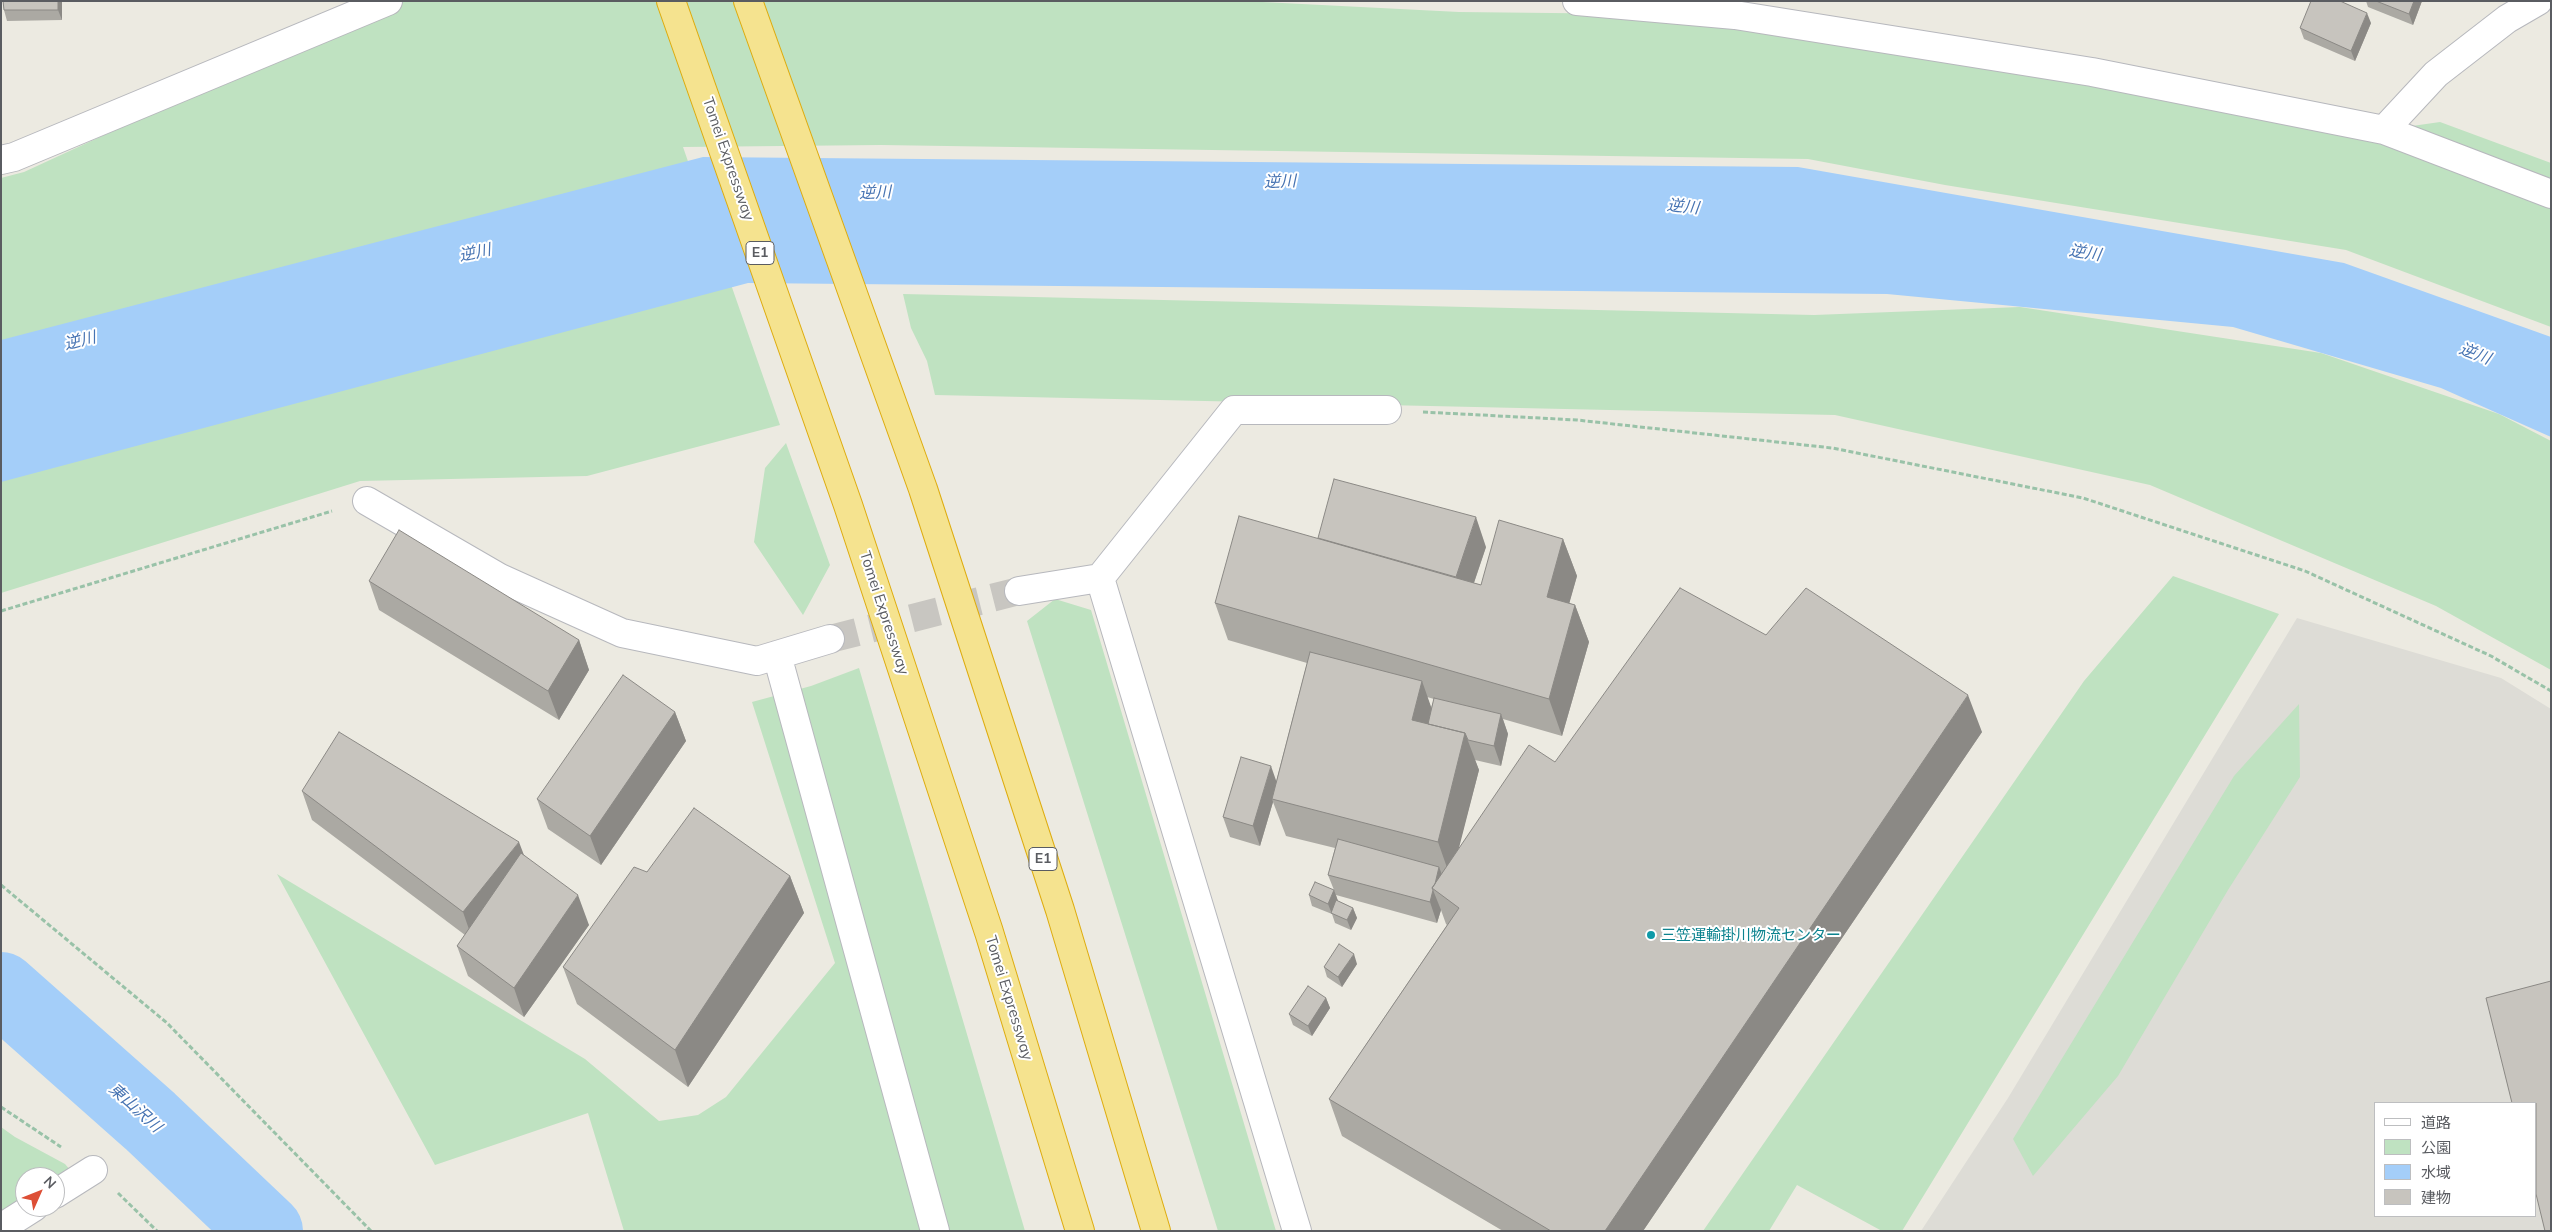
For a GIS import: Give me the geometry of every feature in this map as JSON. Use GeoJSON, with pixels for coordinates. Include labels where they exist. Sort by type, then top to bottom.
{"type":"FeatureCollection","features":[{"type":"Feature","properties":{"kind":"highway","name":"Tomei Expressway"},"geometry":{"type":"LineString","coordinates":[[671,1],[848,505],[989,932],[1080,1231]]}},
{"type":"Feature","properties":{"kind":"highway","name":"E1"},"geometry":{"type":"LineString","coordinates":[[748,1],[923,489],[1060,910],[1156,1231]]}},
{"type":"Feature","properties":{"kind":"street"},"geometry":{"type":"LineString","coordinates":[[1,160],[14,157],[388,1]]}},
{"type":"Feature","properties":{"kind":"street"},"geometry":{"type":"LineString","coordinates":[[1577,1],[1735,15],[2082,70],[2384,130],[2551,194]]}},
{"type":"Feature","properties":{"kind":"street"},"geometry":{"type":"LineString","coordinates":[[2384,130],[2436,74],[2507,18],[2538,1]]}},
{"type":"Feature","properties":{"kind":"street"},"geometry":{"type":"LineString","coordinates":[[1019,591],[1100,578],[1234,410],[1387,410]]}},
{"type":"Feature","properties":{"kind":"street"},"geometry":{"type":"LineString","coordinates":[[367,501],[500,578],[622,633],[757,661],[830,639]]}},
{"type":"Feature","properties":{"kind":"street"},"geometry":{"type":"LineString","coordinates":[[1100,578],[1297,1231]]}},
{"type":"Feature","properties":{"kind":"street"},"geometry":{"type":"LineString","coordinates":[[777,655],[935,1231]]}},
{"type":"Feature","properties":{"kind":"street"},"geometry":{"type":"LineString","coordinates":[[65,1188],[93,1170]]}},
{"type":"Feature","properties":{"kind":"street"},"geometry":{"type":"LineString","coordinates":[[1,1228],[18,1217]]}},
{"type":"Feature","properties":{"kind":"path"},"geometry":{"type":"LineString","coordinates":[[1387,410],[1577,420],[1832,448],[2083,498],[2305,571],[2491,656],[2551,691]]}},
{"type":"Feature","properties":{"kind":"path"},"geometry":{"type":"LineString","coordinates":[[1,611],[367,501]]}},
{"type":"Feature","properties":{"kind":"path"},"geometry":{"type":"LineString","coordinates":[[1,885],[167,1023],[371,1231]]}},
{"type":"Feature","properties":{"kind":"shaded area"},"geometry":{"type":"Polygon","coordinates":[[[2297,618],[2501,678],[2551,709],[2551,1231],[1921,1231],[2008,1098],[2297,618]]]}},
{"type":"Feature","properties":{"kind":"green space"},"geometry":{"type":"Polygon","coordinates":[[[395,1],[1243,1],[1459,12],[1735,15],[2384,130],[2440,122],[2551,163],[2551,327],[2346,250],[1945,185],[1808,159],[881,145],[683,147],[780,425],[587,476],[360,481],[1,593],[1,178],[24,172],[395,1]]]}},
{"type":"Feature","properties":{"kind":"green space"},"geometry":{"type":"Polygon","coordinates":[[[903,294],[1814,315],[2020,307],[2321,353],[2499,414],[2551,441],[2551,670],[2436,606],[2150,485],[1835,415],[935,395],[927,361],[911,328],[903,294]]]}},
{"type":"Feature","properties":{"kind":"green space"},"geometry":{"type":"Polygon","coordinates":[[[786,443],[830,565],[803,615],[754,542],[765,468],[786,443]]]}},
{"type":"Feature","properties":{"kind":"green space"},"geometry":{"type":"Polygon","coordinates":[[[2173,576],[2279,614],[1902,1231],[1882,1231],[1797,1185],[1769,1231],[1703,1231],[2084,681],[2173,576]]]}},
{"type":"Feature","properties":{"kind":"green space"},"geometry":{"type":"Polygon","coordinates":[[[1055,599],[1091,610],[1276,1231],[1218,1231],[1027,621],[1055,599]]]}},
{"type":"Feature","properties":{"kind":"green space"},"geometry":{"type":"Polygon","coordinates":[[[859,668],[1025,1231],[624,1231],[588,1113],[435,1165],[277,874],[585,1059],[659,1121],[698,1115],[726,1097],[835,963],[752,702],[811,686],[859,668]]]}},
{"type":"Feature","properties":{"kind":"green space"},"geometry":{"type":"Polygon","coordinates":[[[2299,704],[2300,777],[2228,890],[2118,1076],[2033,1176],[2013,1139],[2234,776],[2299,704]]]}},
{"type":"Feature","properties":{"kind":"green space"},"geometry":{"type":"Polygon","coordinates":[[[1,1127],[15,1137],[65,1164],[71,1171],[65,1175],[65,1167],[15,1167],[15,1209],[1,1218],[1,1127]]]}},
{"type":"Feature","properties":{"kind":"water","name":"逆川"},"geometry":{"type":"Polygon","coordinates":[[[703,157],[1798,167],[2344,263],[2551,337],[2551,437],[2441,388],[2233,327],[1887,294],[748,283],[1,482],[1,340],[703,157]]]}},
{"type":"Feature","properties":{"kind":"building"},"geometry":{"type":"Polygon","coordinates":[[[3,1],[58,1],[58,10],[4,10],[3,1]]]}},
{"type":"Feature","properties":{"kind":"building"},"geometry":{"type":"Polygon","coordinates":[[[2311,1],[2340,1],[2367,13],[2351,51],[2300,28],[2311,1]]]}},
{"type":"Feature","properties":{"kind":"building"},"geometry":{"type":"Polygon","coordinates":[[[2376,1],[2414,1],[2409,14],[2376,1]]]}},
{"type":"Feature","properties":{"kind":"building"},"geometry":{"type":"Polygon","coordinates":[[[1334,479],[1476,517],[1456,577],[1318,538],[1334,479]]]}},
{"type":"Feature","properties":{"kind":"building"},"geometry":{"type":"Polygon","coordinates":[[[1239,516],[1481,585],[1499,520],[1563,539],[1547,597],[1575,605],[1549,699],[1215,603],[1239,516]]]}},
{"type":"Feature","properties":{"kind":"building"},"geometry":{"type":"Polygon","coordinates":[[[399,530],[579,640],[548,691],[369,581],[399,530]]]}},
{"type":"Feature","properties":{"kind":"building","name":"三笠運輸掛川物流センター"},"geometry":{"type":"Polygon","coordinates":[[[1680,588],[1766,635],[1806,588],[1968,695],[1605,1231],[1551,1231],[1329,1099],[1459,908],[1432,888],[1529,745],[1555,762],[1680,588]]]}},
{"type":"Feature","properties":{"kind":"building"},"geometry":{"type":"Polygon","coordinates":[[[1310,652],[1422,681],[1412,720],[1465,733],[1438,842],[1272,799],[1310,652]]]}},
{"type":"Feature","properties":{"kind":"building"},"geometry":{"type":"Polygon","coordinates":[[[623,675],[675,712],[590,836],[537,799],[623,675]]]}},
{"type":"Feature","properties":{"kind":"building"},"geometry":{"type":"Polygon","coordinates":[[[1434,698],[1501,714],[1494,746],[1468,740],[1465,733],[1428,724],[1434,698]]]}},
{"type":"Feature","properties":{"kind":"building"},"geometry":{"type":"Polygon","coordinates":[[[339,732],[519,842],[463,912],[302,791],[339,732]]]}},
{"type":"Feature","properties":{"kind":"building"},"geometry":{"type":"Polygon","coordinates":[[[1241,757],[1271,766],[1253,826],[1223,817],[1241,757]]]}},
{"type":"Feature","properties":{"kind":"building"},"geometry":{"type":"Polygon","coordinates":[[[694,808],[790,876],[675,1050],[563,967],[634,867],[647,872],[694,808]]]}},
{"type":"Feature","properties":{"kind":"building"},"geometry":{"type":"Polygon","coordinates":[[[1338,839],[1439,867],[1435,884],[1432,888],[1430,902],[1328,875],[1338,839]]]}},
{"type":"Feature","properties":{"kind":"building"},"geometry":{"type":"Polygon","coordinates":[[[521,853],[578,895],[514,988],[457,946],[521,853]]]}},
{"type":"Feature","properties":{"kind":"building"},"geometry":{"type":"Polygon","coordinates":[[[1315,882],[1334,890],[1328,904],[1309,895],[1315,882]]]}},
{"type":"Feature","properties":{"kind":"building"},"geometry":{"type":"Polygon","coordinates":[[[1336,900],[1353,908],[1347,920],[1331,913],[1336,900]]]}},
{"type":"Feature","properties":{"kind":"building"},"geometry":{"type":"Polygon","coordinates":[[[1339,944],[1354,954],[1338,977],[1324,967],[1339,944]]]}},
{"type":"Feature","properties":{"kind":"building"},"geometry":{"type":"Polygon","coordinates":[[[2551,981],[2551,1231],[2545,1231],[2537,1198],[2537,1102],[2512,1102],[2486,998],[2551,981]]]}},
{"type":"Feature","properties":{"kind":"building"},"geometry":{"type":"Polygon","coordinates":[[[1308,986],[1326,998],[1308,1026],[1289,1014],[1308,986]]]}},
{"type":"Feature","properties":{"kind":"waterway","name":"東山沢川"},"geometry":{"type":"LineString","coordinates":[[1,989],[150,1121],[266,1231]]}},
{"type":"Feature","properties":{"kind":"tunnel"},"geometry":{"type":"LineString","coordinates":[[830,639],[1019,591]]}},
{"type":"Feature","properties":{"kind":"place","name":"三笠運輸掛川物流センター"},"geometry":{"type":"Point","coordinates":[1651,935]}}]}
